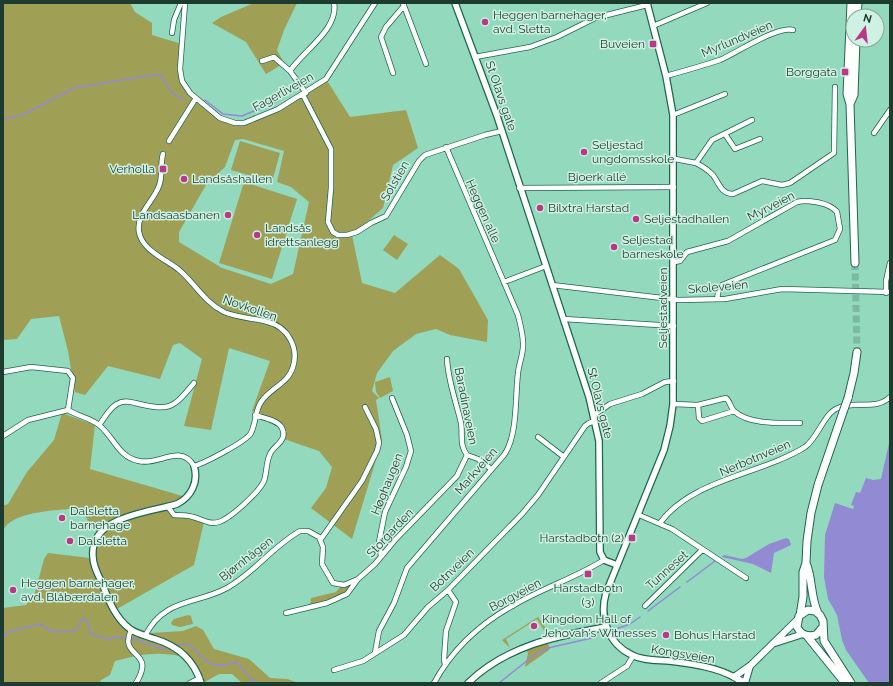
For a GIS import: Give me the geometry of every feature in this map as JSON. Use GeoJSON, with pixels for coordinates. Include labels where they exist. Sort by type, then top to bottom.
{"type":"FeatureCollection","features":[{"type":"Feature","properties":{"kind":"highway"},"geometry":{"type":"LineString","coordinates":[[851,3],[847,94],[850,104],[850,153],[855,263]]}},
{"type":"Feature","properties":{"kind":"highway"},"geometry":{"type":"LineString","coordinates":[[850,104],[854,95],[856,48]]}},
{"type":"Feature","properties":{"kind":"highway"},"geometry":{"type":"LineString","coordinates":[[845,683],[797,627],[803,597],[803,572],[806,563],[808,531],[814,499],[848,398],[857,352]]}},
{"type":"Feature","properties":{"kind":"highway"},"geometry":{"type":"LineString","coordinates":[[806,563],[810,571],[812,597],[818,613],[822,618],[823,637],[829,650],[851,683]]}},
{"type":"Feature","properties":{"kind":"highway"},"geometry":{"type":"LineString","coordinates":[[798,618],[808,610],[818,613]]}},
{"type":"Feature","properties":{"kind":"highway"},"geometry":{"type":"LineString","coordinates":[[805,635],[816,635],[822,628]]}},
{"type":"Feature","properties":{"kind":"main road"},"geometry":{"type":"LineString","coordinates":[[734,677],[751,665],[775,643],[798,618]]}},
{"type":"Feature","properties":{"kind":"main road"},"geometry":{"type":"LineString","coordinates":[[775,643],[805,635]]}},
{"type":"Feature","properties":{"kind":"main road"},"geometry":{"type":"LineString","coordinates":[[745,683],[751,665]]}},
{"type":"Feature","properties":{"kind":"main road","name":"Kongsveien"},"geometry":{"type":"LineString","coordinates":[[734,677],[745,683]]}},
{"type":"Feature","properties":{"kind":"street"},"geometry":{"type":"LineString","coordinates":[[172,33],[176,15],[181,3]]}},
{"type":"Feature","properties":{"kind":"street","name":"Fagerliveien"},"geometry":{"type":"LineString","coordinates":[[185,3],[180,69],[182,81],[196,98],[225,120],[244,124],[265,116],[319,85],[331,73],[375,3]]}},
{"type":"Feature","properties":{"kind":"street"},"geometry":{"type":"LineString","coordinates":[[290,71],[329,26],[334,17],[334,3]]}},
{"type":"Feature","properties":{"kind":"street","name":"St Olavs gate"},"geometry":{"type":"LineString","coordinates":[[455,3],[502,131],[594,415],[599,441],[600,552],[604,560]]}},
{"type":"Feature","properties":{"kind":"street"},"geometry":{"type":"LineString","coordinates":[[653,26],[707,3]]}},
{"type":"Feature","properties":{"kind":"street"},"geometry":{"type":"LineString","coordinates":[[475,57],[530,47],[557,37],[595,18],[647,4]]}},
{"type":"Feature","properties":{"kind":"street","name":"Seljestadveien"},"geometry":{"type":"LineString","coordinates":[[606,627],[603,610],[604,599],[666,444],[673,404],[675,159],[673,115],[666,76],[647,4]]}},
{"type":"Feature","properties":{"kind":"street"},"geometry":{"type":"LineString","coordinates":[[403,5],[426,64]]}},
{"type":"Feature","properties":{"kind":"street"},"geometry":{"type":"LineString","coordinates":[[393,73],[381,37],[386,27],[403,5]]}},
{"type":"Feature","properties":{"kind":"street","name":"Myrlundveien"},"geometry":{"type":"LineString","coordinates":[[666,76],[717,60],[764,38],[786,30],[793,30]]}},
{"type":"Feature","properties":{"kind":"street"},"geometry":{"type":"LineString","coordinates":[[262,61],[274,57],[290,71],[304,94]]}},
{"type":"Feature","properties":{"kind":"street"},"geometry":{"type":"LineString","coordinates":[[675,159],[696,163],[707,169],[723,190],[729,194],[733,194],[762,181],[782,184],[790,183],[834,153],[834,87]]}},
{"type":"Feature","properties":{"kind":"street","name":"Solstien"},"geometry":{"type":"LineString","coordinates":[[304,94],[328,140],[331,149],[331,188],[328,222],[333,232],[338,235],[347,235],[358,232],[371,223],[384,218],[422,158],[429,152],[502,131]]}},
{"type":"Feature","properties":{"kind":"street"},"geometry":{"type":"LineString","coordinates":[[673,115],[725,94]]}},
{"type":"Feature","properties":{"kind":"street"},"geometry":{"type":"LineString","coordinates":[[169,141],[196,98]]}},
{"type":"Feature","properties":{"kind":"street"},"geometry":{"type":"LineString","coordinates":[[874,132],[890,110]]}},
{"type":"Feature","properties":{"kind":"street"},"geometry":{"type":"LineString","coordinates":[[696,163],[712,140],[752,120]]}},
{"type":"Feature","properties":{"kind":"street"},"geometry":{"type":"LineString","coordinates":[[725,134],[735,149],[760,139]]}},
{"type":"Feature","properties":{"kind":"street","name":"Heggen alle"},"geometry":{"type":"LineString","coordinates":[[446,147],[504,282]]}},
{"type":"Feature","properties":{"kind":"street","name":"Novkollen"},"geometry":{"type":"LineString","coordinates":[[163,154],[161,161],[160,186],[140,220],[139,232],[144,243],[184,274],[205,298],[216,307],[232,315],[274,324],[289,338],[293,344],[295,356],[291,372],[284,382],[263,399],[255,415],[253,429],[246,439],[227,448],[213,459],[194,466]]}},
{"type":"Feature","properties":{"kind":"street","name":"Bjoerk allé"},"geometry":{"type":"LineString","coordinates":[[520,188],[674,187]]}},
{"type":"Feature","properties":{"kind":"street","name":"Myrveien"},"geometry":{"type":"LineString","coordinates":[[674,262],[680,260],[687,252],[728,241],[797,202],[806,201],[828,206],[837,212],[840,229],[835,240],[722,285],[719,288],[717,299]]}},
{"type":"Feature","properties":{"kind":"street","name":"Skoleveien"},"geometry":{"type":"LineString","coordinates":[[552,286],[674,299],[717,299],[782,289],[888,292],[886,281],[890,263]]}},
{"type":"Feature","properties":{"kind":"street"},"geometry":{"type":"LineString","coordinates":[[504,282],[546,266]]}},
{"type":"Feature","properties":{"kind":"street","name":"Markveien"},"geometry":{"type":"LineString","coordinates":[[375,653],[379,632],[394,603],[407,568],[506,452],[511,440],[518,372],[524,343],[518,315],[504,282]]}},
{"type":"Feature","properties":{"kind":"street"},"geometry":{"type":"LineString","coordinates":[[564,319],[588,319],[615,323],[674,326]]}},
{"type":"Feature","properties":{"kind":"street","name":"Baradinaveien"},"geometry":{"type":"LineString","coordinates":[[447,359],[455,406],[461,425],[462,446],[467,455]]}},
{"type":"Feature","properties":{"kind":"street"},"geometry":{"type":"LineString","coordinates":[[3,372],[23,368],[42,367],[64,370],[71,373],[72,391],[68,410]]}},
{"type":"Feature","properties":{"kind":"street"},"geometry":{"type":"LineString","coordinates":[[594,415],[605,406],[625,398],[642,394],[666,382],[674,381]]}},
{"type":"Feature","properties":{"kind":"street"},"geometry":{"type":"LineString","coordinates":[[99,425],[113,406],[119,403],[131,402],[155,408],[168,407],[180,399],[194,383]]}},
{"type":"Feature","properties":{"kind":"street","name":"Nerbotnveien"},"geometry":{"type":"LineString","coordinates":[[660,523],[675,507],[692,495],[726,480],[776,462],[806,446],[814,439],[835,409],[850,405],[880,404],[890,397]]}},
{"type":"Feature","properties":{"kind":"street","name":"Høghaugen"},"geometry":{"type":"LineString","coordinates":[[381,556],[379,542],[383,518],[389,500],[406,467],[411,451],[407,435],[392,398]]}},
{"type":"Feature","properties":{"kind":"street"},"geometry":{"type":"LineString","coordinates":[[673,404],[698,405],[726,398],[734,411],[745,417],[768,423],[800,423]]}},
{"type":"Feature","properties":{"kind":"street"},"geometry":{"type":"LineString","coordinates":[[698,405],[699,418],[702,421],[734,411]]}},
{"type":"Feature","properties":{"kind":"street"},"geometry":{"type":"LineString","coordinates":[[358,579],[350,583],[340,585],[331,581],[322,564],[323,547],[321,540],[362,481],[377,451],[379,443],[376,429],[365,407]]}},
{"type":"Feature","properties":{"kind":"street"},"geometry":{"type":"LineString","coordinates":[[3,436],[28,420],[68,410],[99,425],[121,452],[131,459],[150,462],[176,454],[189,458],[194,466],[196,477],[191,492],[181,502],[109,524],[100,532],[94,542],[93,561],[106,593],[118,616],[131,630],[169,644],[181,651],[192,663],[200,681],[190,683]]}},
{"type":"Feature","properties":{"kind":"street"},"geometry":{"type":"LineString","coordinates":[[168,507],[174,515],[194,517],[211,523],[218,522],[235,512],[260,486],[265,477],[270,454],[281,442],[284,436],[282,428],[277,423],[255,415]]}},
{"type":"Feature","properties":{"kind":"street","name":"Botnveien"},"geometry":{"type":"LineString","coordinates":[[334,670],[363,661],[404,635],[428,607],[448,590],[522,514],[587,424],[595,421]]}},
{"type":"Feature","properties":{"kind":"street"},"geometry":{"type":"LineString","coordinates":[[538,437],[564,457]]}},
{"type":"Feature","properties":{"kind":"street"},"geometry":{"type":"LineString","coordinates":[[467,455],[478,459],[491,469]]}},
{"type":"Feature","properties":{"kind":"street","name":"Storgarden"},"geometry":{"type":"LineString","coordinates":[[286,613],[322,605],[341,598],[352,590],[358,579],[457,476],[467,455]]}},
{"type":"Feature","properties":{"kind":"street","name":"Tunneset"},"geometry":{"type":"LineString","coordinates":[[638,515],[660,523],[746,578]]}},
{"type":"Feature","properties":{"kind":"street","name":"Bjørnhågen"},"geometry":{"type":"LineString","coordinates":[[145,636],[157,618],[170,608],[228,587],[300,531],[312,532],[321,540]]}},
{"type":"Feature","properties":{"kind":"street","name":"Tunneset"},"geometry":{"type":"LineString","coordinates":[[645,606],[702,550]]}},
{"type":"Feature","properties":{"kind":"street"},"geometry":{"type":"LineString","coordinates":[[604,560],[617,565]]}},
{"type":"Feature","properties":{"kind":"street","name":"Borgveien"},"geometry":{"type":"LineString","coordinates":[[434,683],[445,665],[457,650],[476,632],[504,611],[604,560]]}},
{"type":"Feature","properties":{"kind":"street"},"geometry":{"type":"LineString","coordinates":[[445,665],[446,631],[456,602],[448,590]]}},
{"type":"Feature","properties":{"kind":"street"},"geometry":{"type":"LineString","coordinates":[[468,683],[492,663],[525,646],[606,627]]}},
{"type":"Feature","properties":{"kind":"street","name":"Kongsveien"},"geometry":{"type":"LineString","coordinates":[[606,627],[616,643],[633,656],[645,659],[699,665],[734,677]]}},
{"type":"Feature","properties":{"kind":"street"},"geometry":{"type":"LineString","coordinates":[[131,630],[128,646],[140,658],[143,665],[136,683]]}},
{"type":"Feature","properties":{"kind":"street"},"geometry":{"type":"LineString","coordinates":[[601,683],[626,666],[633,656]]}},
{"type":"Feature","properties":{"kind":"shaded area"},"geometry":{"type":"Polygon","coordinates":[[[3,3],[130,3],[135,12],[152,23],[152,35],[182,44],[182,82],[214,114],[236,123],[266,114],[268,110],[272,111],[326,79],[350,117],[406,110],[418,148],[393,165],[383,208],[352,235],[362,283],[395,293],[440,255],[459,269],[488,320],[487,342],[450,335],[436,329],[416,334],[393,351],[377,373],[372,391],[379,398],[376,400],[382,440],[352,539],[311,508],[326,488],[332,467],[319,451],[281,438],[285,431],[277,421],[252,411],[270,361],[229,348],[211,430],[184,426],[202,359],[180,343],[173,345],[160,379],[108,366],[85,395],[75,392],[68,351],[59,316],[31,319],[17,339],[3,340],[3,3]],[[243,139],[235,140],[225,167],[206,185],[179,232],[179,242],[222,268],[271,284],[293,274],[309,202],[291,187],[277,182],[284,151],[243,139]]]}},
{"type":"Feature","properties":{"kind":"shaded area"},"geometry":{"type":"Polygon","coordinates":[[[254,3],[297,3],[284,30],[277,50],[284,63],[266,74],[246,42],[212,23],[221,17],[254,3]]]}},
{"type":"Feature","properties":{"kind":"shaded area"},"geometry":{"type":"Polygon","coordinates":[[[240,141],[280,153],[272,182],[231,170],[240,141]]]}},
{"type":"Feature","properties":{"kind":"shaded area","name":"Landsås idrettsanlegg"},"geometry":{"type":"Polygon","coordinates":[[[244,182],[297,199],[272,279],[219,263],[244,182]]]}},
{"type":"Feature","properties":{"kind":"shaded area"},"geometry":{"type":"Polygon","coordinates":[[[394,235],[408,244],[397,260],[383,250],[394,235]]]}},
{"type":"Feature","properties":{"kind":"shaded area"},"geometry":{"type":"Polygon","coordinates":[[[390,377],[393,391],[380,398],[376,392],[375,382],[390,377]]]}},
{"type":"Feature","properties":{"kind":"shaded area"},"geometry":{"type":"Polygon","coordinates":[[[62,413],[95,425],[90,469],[186,497],[164,507],[204,522],[194,565],[117,609],[131,629],[149,635],[151,633],[183,631],[196,626],[203,630],[214,649],[249,659],[270,678],[287,679],[299,683],[242,683],[232,674],[219,674],[203,683],[185,657],[166,654],[150,654],[115,661],[110,675],[101,680],[100,683],[3,683],[3,608],[26,605],[35,593],[44,559],[48,553],[90,558],[89,551],[99,533],[89,524],[82,508],[38,512],[27,515],[8,524],[3,531],[3,506],[8,504],[27,472],[54,440],[62,413]]]}},
{"type":"Feature","properties":{"kind":"shaded area"},"geometry":{"type":"Polygon","coordinates":[[[890,439],[890,683],[869,683],[846,650],[842,640],[837,615],[828,599],[824,577],[825,535],[835,503],[853,509],[854,506],[851,505],[856,492],[860,493],[866,478],[873,480],[881,479],[890,439]]]}},
{"type":"Feature","properties":{"kind":"shaded area"},"geometry":{"type":"Polygon","coordinates":[[[786,538],[789,539],[791,545],[774,553],[771,573],[753,564],[722,557],[724,555],[742,559],[746,558],[769,544],[786,538]]]}},
{"type":"Feature","properties":{"kind":"shaded area"},"geometry":{"type":"Polygon","coordinates":[[[354,583],[346,592],[335,598],[310,605],[311,598],[336,592],[341,586],[354,583]]]}},
{"type":"Feature","properties":{"kind":"shaded area"},"geometry":{"type":"Polygon","coordinates":[[[188,615],[191,616],[193,624],[180,627],[172,625],[171,623],[174,619],[188,615]]]}},
{"type":"Feature","properties":{"kind":"shaded area"},"geometry":{"type":"Polygon","coordinates":[[[538,617],[549,633],[546,634],[537,619],[506,639],[510,648],[502,640],[538,617]]]}},
{"type":"Feature","properties":{"kind":"shaded area"},"geometry":{"type":"Polygon","coordinates":[[[548,644],[550,648],[549,650],[525,667],[528,653],[525,649],[548,644]]]}},
{"type":"Feature","properties":{"kind":"waterway"},"geometry":{"type":"LineString","coordinates":[[3,119],[23,115],[74,88],[152,75],[161,75],[172,93],[183,99]]}},
{"type":"Feature","properties":{"kind":"waterway"},"geometry":{"type":"LineString","coordinates":[[205,100],[223,114],[242,116],[278,101]]}},
{"type":"Feature","properties":{"kind":"waterway"},"geometry":{"type":"LineString","coordinates":[[687,582],[715,561]]}},
{"type":"Feature","properties":{"kind":"waterway"},"geometry":{"type":"LineString","coordinates":[[648,611],[680,587]]}},
{"type":"Feature","properties":{"kind":"waterway"},"geometry":{"type":"LineString","coordinates":[[616,629],[630,624],[640,617]]}},
{"type":"Feature","properties":{"kind":"waterway"},"geometry":{"type":"LineString","coordinates":[[3,638],[8,632],[39,624],[54,632],[76,631],[82,619],[87,620],[91,634],[107,639],[116,637],[135,639],[163,649],[170,647]]}},
{"type":"Feature","properties":{"kind":"waterway"},"geometry":{"type":"LineString","coordinates":[[499,683],[533,656],[548,648],[596,637]]}},
{"type":"Feature","properties":{"kind":"waterway"},"geometry":{"type":"LineString","coordinates":[[173,646],[181,644],[192,647],[202,658],[215,665],[224,665],[237,662],[251,679],[258,683]]}},
{"type":"Feature","properties":{"kind":"tunnel"},"geometry":{"type":"LineString","coordinates":[[855,263],[857,352]]}},
{"type":"Feature","properties":{"kind":"place","name":"Heggen barnehager, avd. Sletta"},"geometry":{"type":"Point","coordinates":[485,22]}},
{"type":"Feature","properties":{"kind":"place","name":"Buveien"},"geometry":{"type":"Point","coordinates":[653,44]}},
{"type":"Feature","properties":{"kind":"place","name":"Borggata"},"geometry":{"type":"Point","coordinates":[845,72]}},
{"type":"Feature","properties":{"kind":"place","name":"Seljestad ungdomsskole"},"geometry":{"type":"Point","coordinates":[584,152]}},
{"type":"Feature","properties":{"kind":"place","name":"Verholla"},"geometry":{"type":"Point","coordinates":[163,169]}},
{"type":"Feature","properties":{"kind":"place","name":"Landsåshallen"},"geometry":{"type":"Point","coordinates":[184,179]}},
{"type":"Feature","properties":{"kind":"place","name":"Bilxtra Harstad"},"geometry":{"type":"Point","coordinates":[540,208]}},
{"type":"Feature","properties":{"kind":"place","name":"Landsaasbanen"},"geometry":{"type":"Point","coordinates":[228,215]}},
{"type":"Feature","properties":{"kind":"place","name":"Seljestadhallen"},"geometry":{"type":"Point","coordinates":[636,219]}},
{"type":"Feature","properties":{"kind":"place","name":"Landsås idrettsanlegg"},"geometry":{"type":"Point","coordinates":[257,235]}},
{"type":"Feature","properties":{"kind":"place","name":"Seljestad barneskole"},"geometry":{"type":"Point","coordinates":[614,247]}},
{"type":"Feature","properties":{"kind":"place","name":"Dalsletta barnehage"},"geometry":{"type":"Point","coordinates":[62,518]}},
{"type":"Feature","properties":{"kind":"place","name":"Harstadbotn (2)"},"geometry":{"type":"Point","coordinates":[632,538]}},
{"type":"Feature","properties":{"kind":"place","name":"Dalsletta"},"geometry":{"type":"Point","coordinates":[70,541]}},
{"type":"Feature","properties":{"kind":"place","name":"Harstadbotn (3)"},"geometry":{"type":"Point","coordinates":[588,574]}},
{"type":"Feature","properties":{"kind":"place","name":"Heggen barnehager, avd. Blåbærdalen"},"geometry":{"type":"Point","coordinates":[13,590]}},
{"type":"Feature","properties":{"kind":"place","name":"Kingdom Hall of Jehovah's Witnesses"},"geometry":{"type":"Point","coordinates":[534,626]}},
{"type":"Feature","properties":{"kind":"place","name":"Bohus Harstad"},"geometry":{"type":"Point","coordinates":[666,635]}}]}
